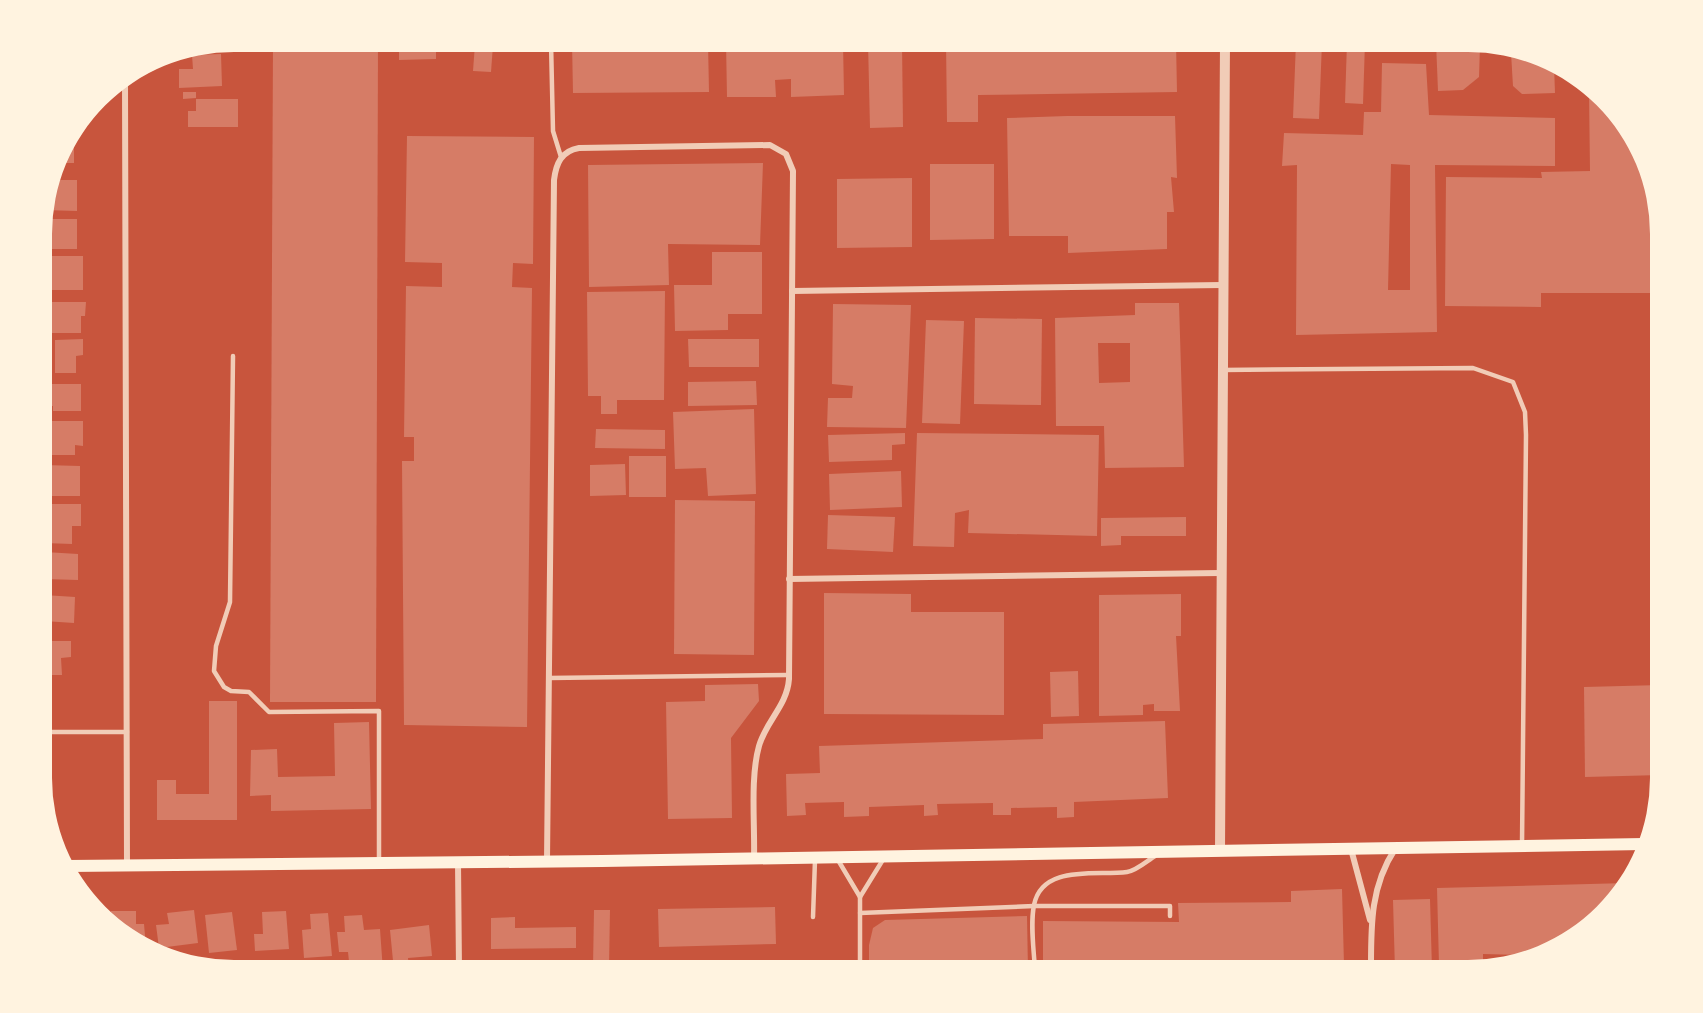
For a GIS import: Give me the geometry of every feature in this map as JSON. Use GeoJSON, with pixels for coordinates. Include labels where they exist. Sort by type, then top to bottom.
{"type":"FeatureCollection","features":[{"type":"Feature","properties":{"kind":"main road"},"geometry":{"type":"LineString","coordinates":[[75,866],[885,857],[1638,844]]}},
{"type":"Feature","properties":{"kind":"street"},"geometry":{"type":"LineString","coordinates":[[1220,850],[1225,52]]}},
{"type":"Feature","properties":{"kind":"street"},"geometry":{"type":"LineString","coordinates":[[125,89],[127,865]]}},
{"type":"Feature","properties":{"kind":"street"},"geometry":{"type":"LineString","coordinates":[[547,861],[554,180],[561,157],[579,148],[770,146],[781,150],[792,166],[788,675],[782,706],[766,730],[757,753],[754,858]]}},
{"type":"Feature","properties":{"kind":"street"},"geometry":{"type":"LineString","coordinates":[[792,291],[1222,285]]}},
{"type":"Feature","properties":{"kind":"street"},"geometry":{"type":"LineString","coordinates":[[789,579],[1220,573]]}},
{"type":"Feature","properties":{"kind":"street"},"geometry":{"type":"LineString","coordinates":[[1351,849],[1371,923]]}},
{"type":"Feature","properties":{"kind":"street"},"geometry":{"type":"LineString","coordinates":[[1371,960],[1371,923],[1376,887],[1385,864],[1395,849]]}},
{"type":"Feature","properties":{"kind":"street"},"geometry":{"type":"LineString","coordinates":[[458,862],[459,960]]}},
{"type":"Feature","properties":{"kind":"lane"},"geometry":{"type":"LineString","coordinates":[[551,52],[553,131],[561,157]]}},
{"type":"Feature","properties":{"kind":"lane"},"geometry":{"type":"LineString","coordinates":[[233,356],[230,602],[216,646],[214,671],[224,687],[249,692],[269,712],[379,711],[379,863]]}},
{"type":"Feature","properties":{"kind":"lane"},"geometry":{"type":"LineString","coordinates":[[1222,370],[1473,368],[1513,382],[1525,412],[1526,435],[1522,846]]}},
{"type":"Feature","properties":{"kind":"lane"},"geometry":{"type":"LineString","coordinates":[[549,678],[788,675]]}},
{"type":"Feature","properties":{"kind":"lane"},"geometry":{"type":"LineString","coordinates":[[52,732],[127,732]]}},
{"type":"Feature","properties":{"kind":"lane"},"geometry":{"type":"LineString","coordinates":[[1035,960],[1034,906],[1039,891],[1047,882],[1089,873],[1130,872],[1162,851]]}},
{"type":"Feature","properties":{"kind":"lane"},"geometry":{"type":"LineString","coordinates":[[813,917],[815,857]]}},
{"type":"Feature","properties":{"kind":"lane"},"geometry":{"type":"LineString","coordinates":[[837,857],[860,897],[860,960]]}},
{"type":"Feature","properties":{"kind":"lane"},"geometry":{"type":"LineString","coordinates":[[860,897],[885,857]]}},
{"type":"Feature","properties":{"kind":"lane"},"geometry":{"type":"LineString","coordinates":[[860,913],[1034,906],[1170,906],[1170,916]]}},
{"type":"Feature","properties":{"kind":"building"},"geometry":{"type":"Polygon","coordinates":[[[273,52],[378,52],[376,702],[270,702],[273,52]]]}},
{"type":"Feature","properties":{"kind":"building"},"geometry":{"type":"Polygon","coordinates":[[[399,52],[436,52],[436,59],[399,60],[399,52]]]}},
{"type":"Feature","properties":{"kind":"building"},"geometry":{"type":"Polygon","coordinates":[[[474,52],[492,52],[491,72],[473,71],[474,52]]]}},
{"type":"Feature","properties":{"kind":"building"},"geometry":{"type":"Polygon","coordinates":[[[572,52],[708,52],[709,92],[573,93],[572,52]]]}},
{"type":"Feature","properties":{"kind":"building"},"geometry":{"type":"Polygon","coordinates":[[[726,52],[843,52],[844,95],[791,97],[791,79],[775,80],[776,97],[727,97],[726,52]]]}},
{"type":"Feature","properties":{"kind":"building"},"geometry":{"type":"Polygon","coordinates":[[[868,52],[902,52],[903,127],[870,128],[868,52]]]}},
{"type":"Feature","properties":{"kind":"building"},"geometry":{"type":"Polygon","coordinates":[[[946,52],[1176,52],[1177,92],[978,95],[978,122],[947,122],[946,52]]]}},
{"type":"Feature","properties":{"kind":"building"},"geometry":{"type":"Polygon","coordinates":[[[1296,52],[1322,52],[1319,119],[1293,118],[1296,52]]]}},
{"type":"Feature","properties":{"kind":"building"},"geometry":{"type":"Polygon","coordinates":[[[1347,52],[1365,52],[1363,104],[1345,103],[1347,52]]]}},
{"type":"Feature","properties":{"kind":"building"},"geometry":{"type":"Polygon","coordinates":[[[1436,52],[1480,53],[1479,77],[1463,90],[1438,91],[1436,52]]]}},
{"type":"Feature","properties":{"kind":"building"},"geometry":{"type":"Polygon","coordinates":[[[221,54],[222,86],[179,88],[179,69],[193,69],[192,58],[221,54]]]}},
{"type":"Feature","properties":{"kind":"building"},"geometry":{"type":"Polygon","coordinates":[[[1511,58],[1538,66],[1554,74],[1555,93],[1522,94],[1513,86],[1511,58]]]}},
{"type":"Feature","properties":{"kind":"building"},"geometry":{"type":"Polygon","coordinates":[[[1382,63],[1426,64],[1429,115],[1555,118],[1555,166],[1435,165],[1437,332],[1296,335],[1297,165],[1282,166],[1284,133],[1363,135],[1364,112],[1381,112],[1382,63]],[[1391,164],[1388,290],[1410,290],[1410,165],[1391,164]]]}},
{"type":"Feature","properties":{"kind":"building"},"geometry":{"type":"Polygon","coordinates":[[[183,92],[196,92],[196,98],[183,99],[183,92]]]}},
{"type":"Feature","properties":{"kind":"building"},"geometry":{"type":"Polygon","coordinates":[[[196,99],[238,99],[238,127],[188,127],[188,111],[196,111],[196,99]]]}},
{"type":"Feature","properties":{"kind":"building"},"geometry":{"type":"Polygon","coordinates":[[[1589,99],[1613,124],[1626,143],[1637,165],[1644,187],[1650,222],[1650,293],[1541,293],[1541,307],[1445,306],[1446,177],[1542,178],[1541,172],[1590,171],[1589,99]]]}},
{"type":"Feature","properties":{"kind":"building"},"geometry":{"type":"Polygon","coordinates":[[[1175,116],[1177,178],[1171,177],[1174,212],[1167,212],[1167,249],[1068,253],[1068,236],[1009,236],[1007,118],[1175,116]]]}},
{"type":"Feature","properties":{"kind":"building"},"geometry":{"type":"Polygon","coordinates":[[[407,136],[534,137],[533,264],[513,263],[512,287],[532,288],[527,727],[404,725],[402,461],[414,461],[414,437],[404,437],[406,286],[442,287],[442,263],[405,262],[407,136]]]}},
{"type":"Feature","properties":{"kind":"building"},"geometry":{"type":"Polygon","coordinates":[[[74,149],[74,163],[67,163],[74,149]]]}},
{"type":"Feature","properties":{"kind":"building"},"geometry":{"type":"Polygon","coordinates":[[[763,163],[760,245],[668,244],[669,285],[589,287],[588,165],[763,163]]]}},
{"type":"Feature","properties":{"kind":"building"},"geometry":{"type":"Polygon","coordinates":[[[930,164],[994,164],[994,239],[930,240],[930,164]]]}},
{"type":"Feature","properties":{"kind":"building"},"geometry":{"type":"Polygon","coordinates":[[[912,178],[912,247],[837,248],[837,179],[912,178]]]}},
{"type":"Feature","properties":{"kind":"building"},"geometry":{"type":"Polygon","coordinates":[[[61,180],[77,180],[77,211],[54,210],[61,180]]]}},
{"type":"Feature","properties":{"kind":"building"},"geometry":{"type":"Polygon","coordinates":[[[53,219],[77,219],[77,249],[52,249],[53,219]]]}},
{"type":"Feature","properties":{"kind":"building"},"geometry":{"type":"Polygon","coordinates":[[[712,252],[762,252],[762,314],[728,314],[728,330],[675,331],[674,285],[712,285],[712,252]]]}},
{"type":"Feature","properties":{"kind":"building"},"geometry":{"type":"Polygon","coordinates":[[[52,256],[83,256],[83,290],[52,290],[52,256]]]}},
{"type":"Feature","properties":{"kind":"building"},"geometry":{"type":"Polygon","coordinates":[[[665,291],[664,400],[617,400],[617,414],[601,414],[601,396],[588,396],[587,292],[665,291]]]}},
{"type":"Feature","properties":{"kind":"building"},"geometry":{"type":"Polygon","coordinates":[[[52,302],[86,302],[85,316],[81,316],[81,333],[52,333],[52,302]]]}},
{"type":"Feature","properties":{"kind":"building"},"geometry":{"type":"Polygon","coordinates":[[[1135,303],[1179,303],[1184,467],[1105,468],[1104,426],[1056,426],[1055,318],[1135,315],[1135,303]],[[1098,343],[1099,383],[1130,382],[1130,343],[1098,343]]]}},
{"type":"Feature","properties":{"kind":"building"},"geometry":{"type":"Polygon","coordinates":[[[833,304],[911,305],[906,428],[827,427],[828,398],[852,398],[853,386],[832,384],[833,304]]]}},
{"type":"Feature","properties":{"kind":"building"},"geometry":{"type":"Polygon","coordinates":[[[975,318],[1042,319],[1041,405],[974,404],[975,318]]]}},
{"type":"Feature","properties":{"kind":"building"},"geometry":{"type":"Polygon","coordinates":[[[926,320],[964,321],[960,424],[922,423],[926,320]]]}},
{"type":"Feature","properties":{"kind":"building"},"geometry":{"type":"Polygon","coordinates":[[[83,339],[83,355],[76,356],[76,373],[55,373],[55,340],[83,339]]]}},
{"type":"Feature","properties":{"kind":"building"},"geometry":{"type":"Polygon","coordinates":[[[688,339],[759,339],[759,367],[689,367],[688,339]]]}},
{"type":"Feature","properties":{"kind":"building"},"geometry":{"type":"Polygon","coordinates":[[[756,381],[757,405],[688,406],[688,382],[756,381]]]}},
{"type":"Feature","properties":{"kind":"building"},"geometry":{"type":"Polygon","coordinates":[[[52,384],[81,384],[81,411],[53,411],[52,384]]]}},
{"type":"Feature","properties":{"kind":"building"},"geometry":{"type":"Polygon","coordinates":[[[754,409],[756,494],[708,496],[706,468],[675,469],[673,412],[754,409]]]}},
{"type":"Feature","properties":{"kind":"building"},"geometry":{"type":"Polygon","coordinates":[[[52,421],[83,421],[83,446],[75,445],[75,455],[52,455],[52,421]]]}},
{"type":"Feature","properties":{"kind":"building"},"geometry":{"type":"Polygon","coordinates":[[[596,429],[665,430],[665,449],[595,448],[596,429]]]}},
{"type":"Feature","properties":{"kind":"building"},"geometry":{"type":"Polygon","coordinates":[[[905,433],[905,444],[892,445],[892,460],[829,462],[828,435],[905,433]]]}},
{"type":"Feature","properties":{"kind":"building"},"geometry":{"type":"Polygon","coordinates":[[[917,433],[1099,435],[1097,536],[968,533],[969,510],[955,513],[954,547],[913,546],[917,433]]]}},
{"type":"Feature","properties":{"kind":"building"},"geometry":{"type":"Polygon","coordinates":[[[629,456],[666,456],[666,497],[629,497],[629,456]]]}},
{"type":"Feature","properties":{"kind":"building"},"geometry":{"type":"Polygon","coordinates":[[[625,464],[626,495],[590,496],[590,465],[625,464]]]}},
{"type":"Feature","properties":{"kind":"building"},"geometry":{"type":"Polygon","coordinates":[[[52,465],[80,466],[80,496],[52,496],[52,465]]]}},
{"type":"Feature","properties":{"kind":"building"},"geometry":{"type":"Polygon","coordinates":[[[901,471],[902,507],[830,510],[829,474],[901,471]]]}},
{"type":"Feature","properties":{"kind":"building"},"geometry":{"type":"Polygon","coordinates":[[[675,500],[755,501],[754,655],[674,654],[675,500]]]}},
{"type":"Feature","properties":{"kind":"building"},"geometry":{"type":"Polygon","coordinates":[[[52,504],[81,504],[81,526],[72,526],[72,544],[52,543],[52,504]]]}},
{"type":"Feature","properties":{"kind":"building"},"geometry":{"type":"Polygon","coordinates":[[[828,515],[895,517],[893,552],[827,549],[828,515]]]}},
{"type":"Feature","properties":{"kind":"building"},"geometry":{"type":"Polygon","coordinates":[[[1186,517],[1186,536],[1121,536],[1121,545],[1101,546],[1101,518],[1186,517]]]}},
{"type":"Feature","properties":{"kind":"building"},"geometry":{"type":"Polygon","coordinates":[[[52,552],[78,554],[78,580],[52,579],[52,552]]]}},
{"type":"Feature","properties":{"kind":"building"},"geometry":{"type":"Polygon","coordinates":[[[824,593],[911,594],[911,612],[1004,612],[1004,715],[824,714],[824,593]]]}},
{"type":"Feature","properties":{"kind":"building"},"geometry":{"type":"Polygon","coordinates":[[[1181,594],[1181,636],[1176,636],[1180,711],[1154,711],[1154,704],[1143,705],[1143,715],[1099,716],[1099,595],[1181,594]]]}},
{"type":"Feature","properties":{"kind":"building"},"geometry":{"type":"Polygon","coordinates":[[[52,596],[75,597],[74,623],[52,622],[52,596]]]}},
{"type":"Feature","properties":{"kind":"building"},"geometry":{"type":"Polygon","coordinates":[[[52,641],[71,641],[71,657],[61,658],[62,675],[52,675],[52,641]]]}},
{"type":"Feature","properties":{"kind":"building"},"geometry":{"type":"Polygon","coordinates":[[[1078,671],[1079,716],[1051,717],[1050,672],[1078,671]]]}},
{"type":"Feature","properties":{"kind":"building"},"geometry":{"type":"Polygon","coordinates":[[[758,684],[759,701],[731,738],[732,818],[668,819],[666,702],[705,701],[705,685],[758,684]]]}},
{"type":"Feature","properties":{"kind":"building"},"geometry":{"type":"Polygon","coordinates":[[[1650,685],[1650,775],[1585,777],[1584,687],[1650,685]]]}},
{"type":"Feature","properties":{"kind":"building"},"geometry":{"type":"Polygon","coordinates":[[[209,701],[237,701],[237,820],[157,820],[157,780],[176,780],[176,794],[209,794],[209,701]]]}},
{"type":"Feature","properties":{"kind":"building"},"geometry":{"type":"Polygon","coordinates":[[[1165,721],[1168,798],[1074,802],[1074,817],[1057,818],[1057,807],[1011,808],[1011,815],[993,815],[993,803],[937,804],[938,815],[924,816],[924,805],[869,807],[869,816],[844,817],[844,802],[805,803],[806,815],[787,816],[786,774],[820,773],[819,746],[1043,739],[1043,724],[1165,721]]]}},
{"type":"Feature","properties":{"kind":"building"},"geometry":{"type":"Polygon","coordinates":[[[369,722],[371,809],[271,811],[271,795],[250,796],[251,750],[277,749],[278,777],[335,776],[334,723],[369,722]]]}},
{"type":"Feature","properties":{"kind":"building"},"geometry":{"type":"Polygon","coordinates":[[[1617,883],[1597,907],[1560,936],[1527,951],[1513,955],[1483,954],[1483,960],[1481,960],[1439,960],[1437,888],[1617,883]]]}},
{"type":"Feature","properties":{"kind":"building"},"geometry":{"type":"Polygon","coordinates":[[[1342,889],[1344,960],[1043,960],[1043,921],[1179,922],[1178,903],[1291,902],[1291,891],[1342,889]]]}},
{"type":"Feature","properties":{"kind":"building"},"geometry":{"type":"Polygon","coordinates":[[[1430,899],[1432,960],[1395,960],[1393,900],[1430,899]]]}},
{"type":"Feature","properties":{"kind":"building"},"geometry":{"type":"Polygon","coordinates":[[[775,907],[776,944],[659,947],[658,909],[775,907]]]}},
{"type":"Feature","properties":{"kind":"building"},"geometry":{"type":"Polygon","coordinates":[[[194,910],[198,943],[166,947],[158,944],[156,925],[169,924],[167,913],[194,910]]]}},
{"type":"Feature","properties":{"kind":"building"},"geometry":{"type":"Polygon","coordinates":[[[594,910],[610,910],[609,960],[593,960],[594,910]]]}},
{"type":"Feature","properties":{"kind":"building"},"geometry":{"type":"Polygon","coordinates":[[[111,911],[136,911],[136,924],[144,924],[145,937],[124,923],[111,911]]]}},
{"type":"Feature","properties":{"kind":"building"},"geometry":{"type":"Polygon","coordinates":[[[286,911],[289,949],[255,951],[254,934],[263,934],[262,912],[286,911]]]}},
{"type":"Feature","properties":{"kind":"building"},"geometry":{"type":"Polygon","coordinates":[[[232,912],[237,950],[209,953],[205,915],[232,912]]]}},
{"type":"Feature","properties":{"kind":"building"},"geometry":{"type":"Polygon","coordinates":[[[328,913],[332,956],[304,958],[302,930],[311,929],[310,914],[328,913]]]}},
{"type":"Feature","properties":{"kind":"building"},"geometry":{"type":"Polygon","coordinates":[[[362,915],[364,930],[380,929],[382,960],[349,960],[348,952],[339,952],[337,932],[345,932],[344,916],[362,915]]]}},
{"type":"Feature","properties":{"kind":"building"},"geometry":{"type":"Polygon","coordinates":[[[1027,916],[1028,960],[869,960],[869,945],[873,928],[885,920],[1027,916]]]}},
{"type":"Feature","properties":{"kind":"building"},"geometry":{"type":"Polygon","coordinates":[[[515,917],[515,928],[576,927],[576,948],[491,949],[491,918],[515,917]]]}},
{"type":"Feature","properties":{"kind":"building"},"geometry":{"type":"Polygon","coordinates":[[[429,925],[432,956],[393,960],[390,930],[429,925]]]}}]}
